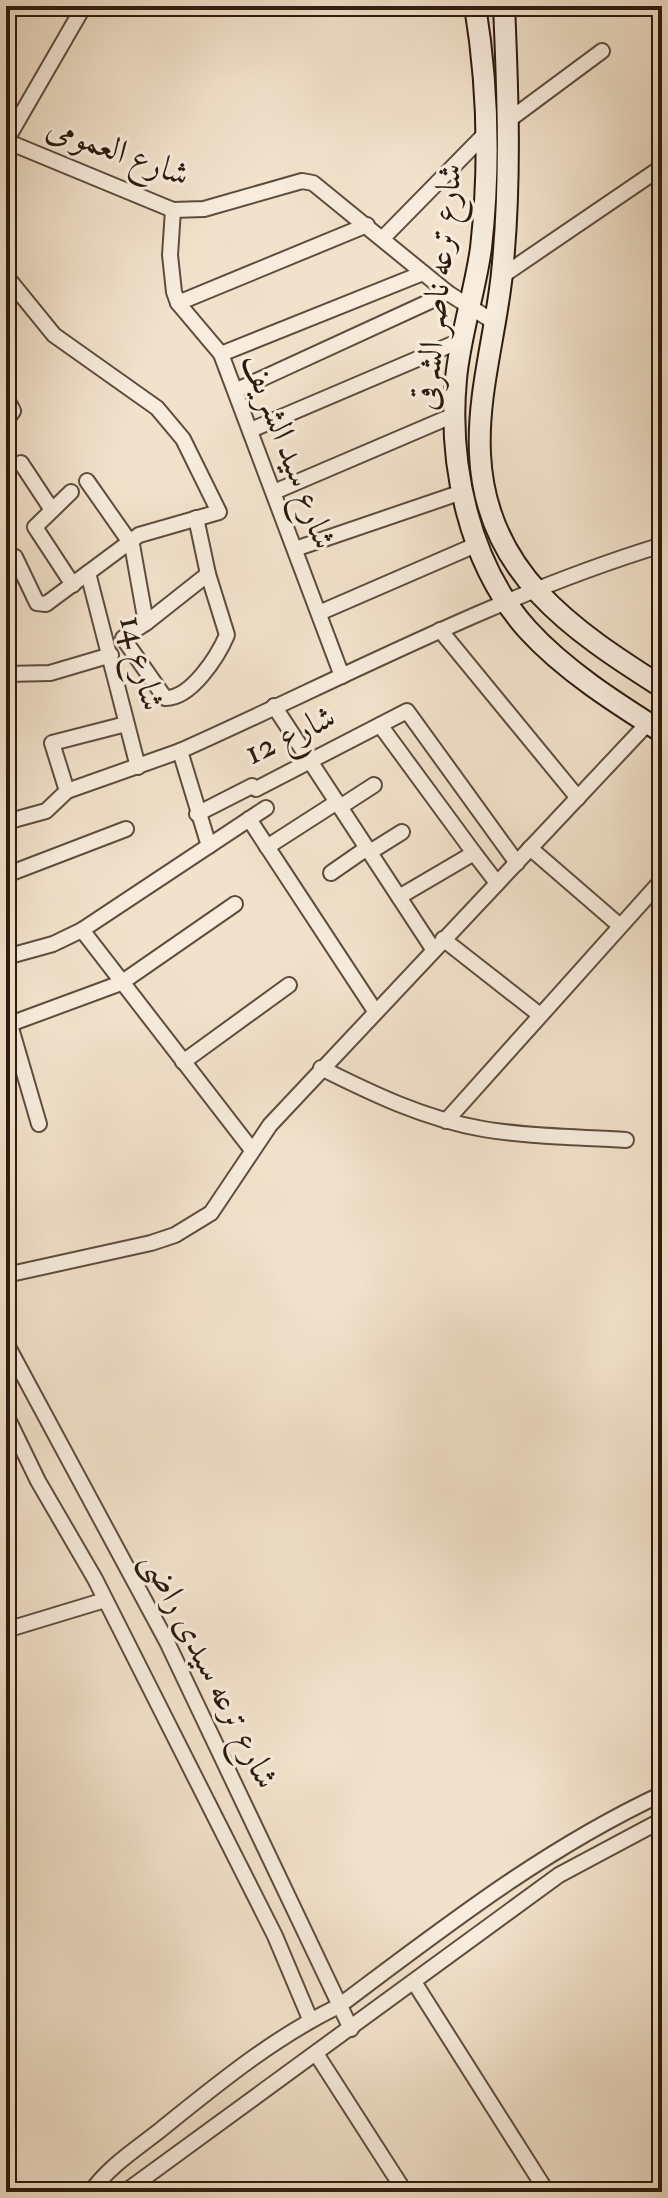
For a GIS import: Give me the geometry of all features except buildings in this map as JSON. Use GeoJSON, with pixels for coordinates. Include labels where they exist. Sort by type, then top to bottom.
{"type":"FeatureCollection","features":[{"type":"Feature","properties":{"kind":"street"},"geometry":{"type":"LineString","coordinates":[[6,141],[84,6]]}},
{"type":"Feature","properties":{"kind":"street","name":"شارع ترعه ناصر الشرقى"},"geometry":{"type":"LineString","coordinates":[[475,6],[486,133],[481,250],[462,340],[454,415],[462,492],[478,544],[507,603],[550,652],[655,727]]}},
{"type":"Feature","properties":{"kind":"street","name":"شارع ترعه ناصر الشرقى"},"geometry":{"type":"LineString","coordinates":[[504,6],[509,120],[508,198],[502,276],[480,454],[488,504],[496,529],[535,591],[552,610],[596,646],[662,687]]}},
{"type":"Feature","properties":{"kind":"street"},"geometry":{"type":"LineString","coordinates":[[509,120],[602,51]]}},
{"type":"Feature","properties":{"kind":"street"},"geometry":{"type":"LineString","coordinates":[[383,238],[486,133]]}},
{"type":"Feature","properties":{"kind":"street","name":"شارع العمومى"},"geometry":{"type":"LineString","coordinates":[[6,141],[173,210],[204,209],[302,181],[313,183],[367,225]]}},
{"type":"Feature","properties":{"kind":"street"},"geometry":{"type":"LineString","coordinates":[[502,276],[662,167]]}},
{"type":"Feature","properties":{"kind":"street","name":"شارع سيد الشريف"},"geometry":{"type":"LineString","coordinates":[[173,210],[170,277],[178,303],[221,354],[237,390],[342,676]]}},
{"type":"Feature","properties":{"kind":"street"},"geometry":{"type":"LineString","coordinates":[[178,303],[367,225],[448,293],[494,322]]}},
{"type":"Feature","properties":{"kind":"street"},"geometry":{"type":"LineString","coordinates":[[221,354],[423,273]]}},
{"type":"Feature","properties":{"kind":"street"},"geometry":{"type":"LineString","coordinates":[[6,276],[54,335],[157,408],[183,439],[219,512],[130,540],[46,604],[37,603],[15,557],[6,553]]}},
{"type":"Feature","properties":{"kind":"street"},"geometry":{"type":"LineString","coordinates":[[237,390],[448,293]]}},
{"type":"Feature","properties":{"kind":"street"},"geometry":{"type":"LineString","coordinates":[[251,430],[462,340]]}},
{"type":"Feature","properties":{"kind":"street"},"geometry":{"type":"LineString","coordinates":[[6,397],[13,411],[6,421]]}},
{"type":"Feature","properties":{"kind":"street"},"geometry":{"type":"LineString","coordinates":[[274,492],[454,415]]}},
{"type":"Feature","properties":{"kind":"street"},"geometry":{"type":"LineString","coordinates":[[21,463],[52,510]]}},
{"type":"Feature","properties":{"kind":"street"},"geometry":{"type":"LineString","coordinates":[[87,481],[130,540],[146,623]]}},
{"type":"Feature","properties":{"kind":"street"},"geometry":{"type":"LineString","coordinates":[[71,492],[35,528],[73,585]]}},
{"type":"Feature","properties":{"kind":"street"},"geometry":{"type":"LineString","coordinates":[[295,549],[462,492]]}},
{"type":"Feature","properties":{"kind":"street"},"geometry":{"type":"LineString","coordinates":[[196,518],[208,574],[227,635],[208,666],[180,694],[170,699],[162,694],[123,638],[179,600],[208,574]]}},
{"type":"Feature","properties":{"kind":"street"},"geometry":{"type":"LineString","coordinates":[[319,613],[478,544]]}},
{"type":"Feature","properties":{"kind":"street"},"geometry":{"type":"LineString","coordinates":[[6,822],[46,811],[67,791],[180,751],[440,630],[606,562],[662,545]]}},
{"type":"Feature","properties":{"kind":"street","name":"شارع 14"},"geometry":{"type":"LineString","coordinates":[[88,573],[138,767]]}},
{"type":"Feature","properties":{"kind":"street"},"geometry":{"type":"LineString","coordinates":[[440,630],[578,798]]}},
{"type":"Feature","properties":{"kind":"street"},"geometry":{"type":"LineString","coordinates":[[6,674],[50,673],[111,655]]}},
{"type":"Feature","properties":{"kind":"street"},"geometry":{"type":"LineString","coordinates":[[274,706],[399,897],[438,944],[540,1015]]}},
{"type":"Feature","properties":{"kind":"street","name":"شارع 12"},"geometry":{"type":"LineString","coordinates":[[197,814],[407,711],[517,863]]}},
{"type":"Feature","properties":{"kind":"street"},"geometry":{"type":"LineString","coordinates":[[67,791],[52,743],[126,724]]}},
{"type":"Feature","properties":{"kind":"street"},"geometry":{"type":"LineString","coordinates":[[380,725],[497,883]]}},
{"type":"Feature","properties":{"kind":"street"},"geometry":{"type":"LineString","coordinates":[[6,1275],[175,1235],[211,1213],[252,1150],[321,1068],[578,798],[655,727]]}},
{"type":"Feature","properties":{"kind":"street"},"geometry":{"type":"LineString","coordinates":[[180,751],[209,846]]}},
{"type":"Feature","properties":{"kind":"street"},"geometry":{"type":"LineString","coordinates":[[267,847],[374,785]]}},
{"type":"Feature","properties":{"kind":"street"},"geometry":{"type":"LineString","coordinates":[[6,957],[38,950],[82,930],[266,808]]}},
{"type":"Feature","properties":{"kind":"street"},"geometry":{"type":"LineString","coordinates":[[249,819],[375,1011]]}},
{"type":"Feature","properties":{"kind":"street"},"geometry":{"type":"LineString","coordinates":[[6,875],[126,829]]}},
{"type":"Feature","properties":{"kind":"street"},"geometry":{"type":"LineString","coordinates":[[331,873],[402,832]]}},
{"type":"Feature","properties":{"kind":"street"},"geometry":{"type":"LineString","coordinates":[[530,848],[619,925]]}},
{"type":"Feature","properties":{"kind":"street"},"geometry":{"type":"LineString","coordinates":[[399,897],[474,853]]}},
{"type":"Feature","properties":{"kind":"street"},"geometry":{"type":"LineString","coordinates":[[446,1121],[662,880]]}},
{"type":"Feature","properties":{"kind":"street"},"geometry":{"type":"LineString","coordinates":[[39,1124],[9,1028],[121,983],[235,904]]}},
{"type":"Feature","properties":{"kind":"street"},"geometry":{"type":"LineString","coordinates":[[82,930],[252,1150]]}},
{"type":"Feature","properties":{"kind":"street"},"geometry":{"type":"LineString","coordinates":[[183,1062],[289,985]]}},
{"type":"Feature","properties":{"kind":"street"},"geometry":{"type":"LineString","coordinates":[[321,1068],[406,1109],[446,1121],[484,1129],[626,1140]]}},
{"type":"Feature","properties":{"kind":"street","name":"شارع ترعه سيدى راضى"},"geometry":{"type":"LineString","coordinates":[[6,1343],[167,1642],[351,2029]]}},
{"type":"Feature","properties":{"kind":"street"},"geometry":{"type":"LineString","coordinates":[[6,1415],[105,1600],[275,1936],[310,2019]]}},
{"type":"Feature","properties":{"kind":"street"},"geometry":{"type":"LineString","coordinates":[[6,1630],[105,1600]]}},
{"type":"Feature","properties":{"kind":"street"},"geometry":{"type":"LineString","coordinates":[[91,2192],[118,2163],[200,2098],[310,2019],[339,2006],[531,1865],[608,1820],[662,1794]]}},
{"type":"Feature","properties":{"kind":"street"},"geometry":{"type":"LineString","coordinates":[[125,2192],[317,2055],[559,1875],[662,1820]]}},
{"type":"Feature","properties":{"kind":"street"},"geometry":{"type":"LineString","coordinates":[[414,1982],[547,2192]]}},
{"type":"Feature","properties":{"kind":"street"},"geometry":{"type":"LineString","coordinates":[[317,2055],[405,2192]]}}]}
